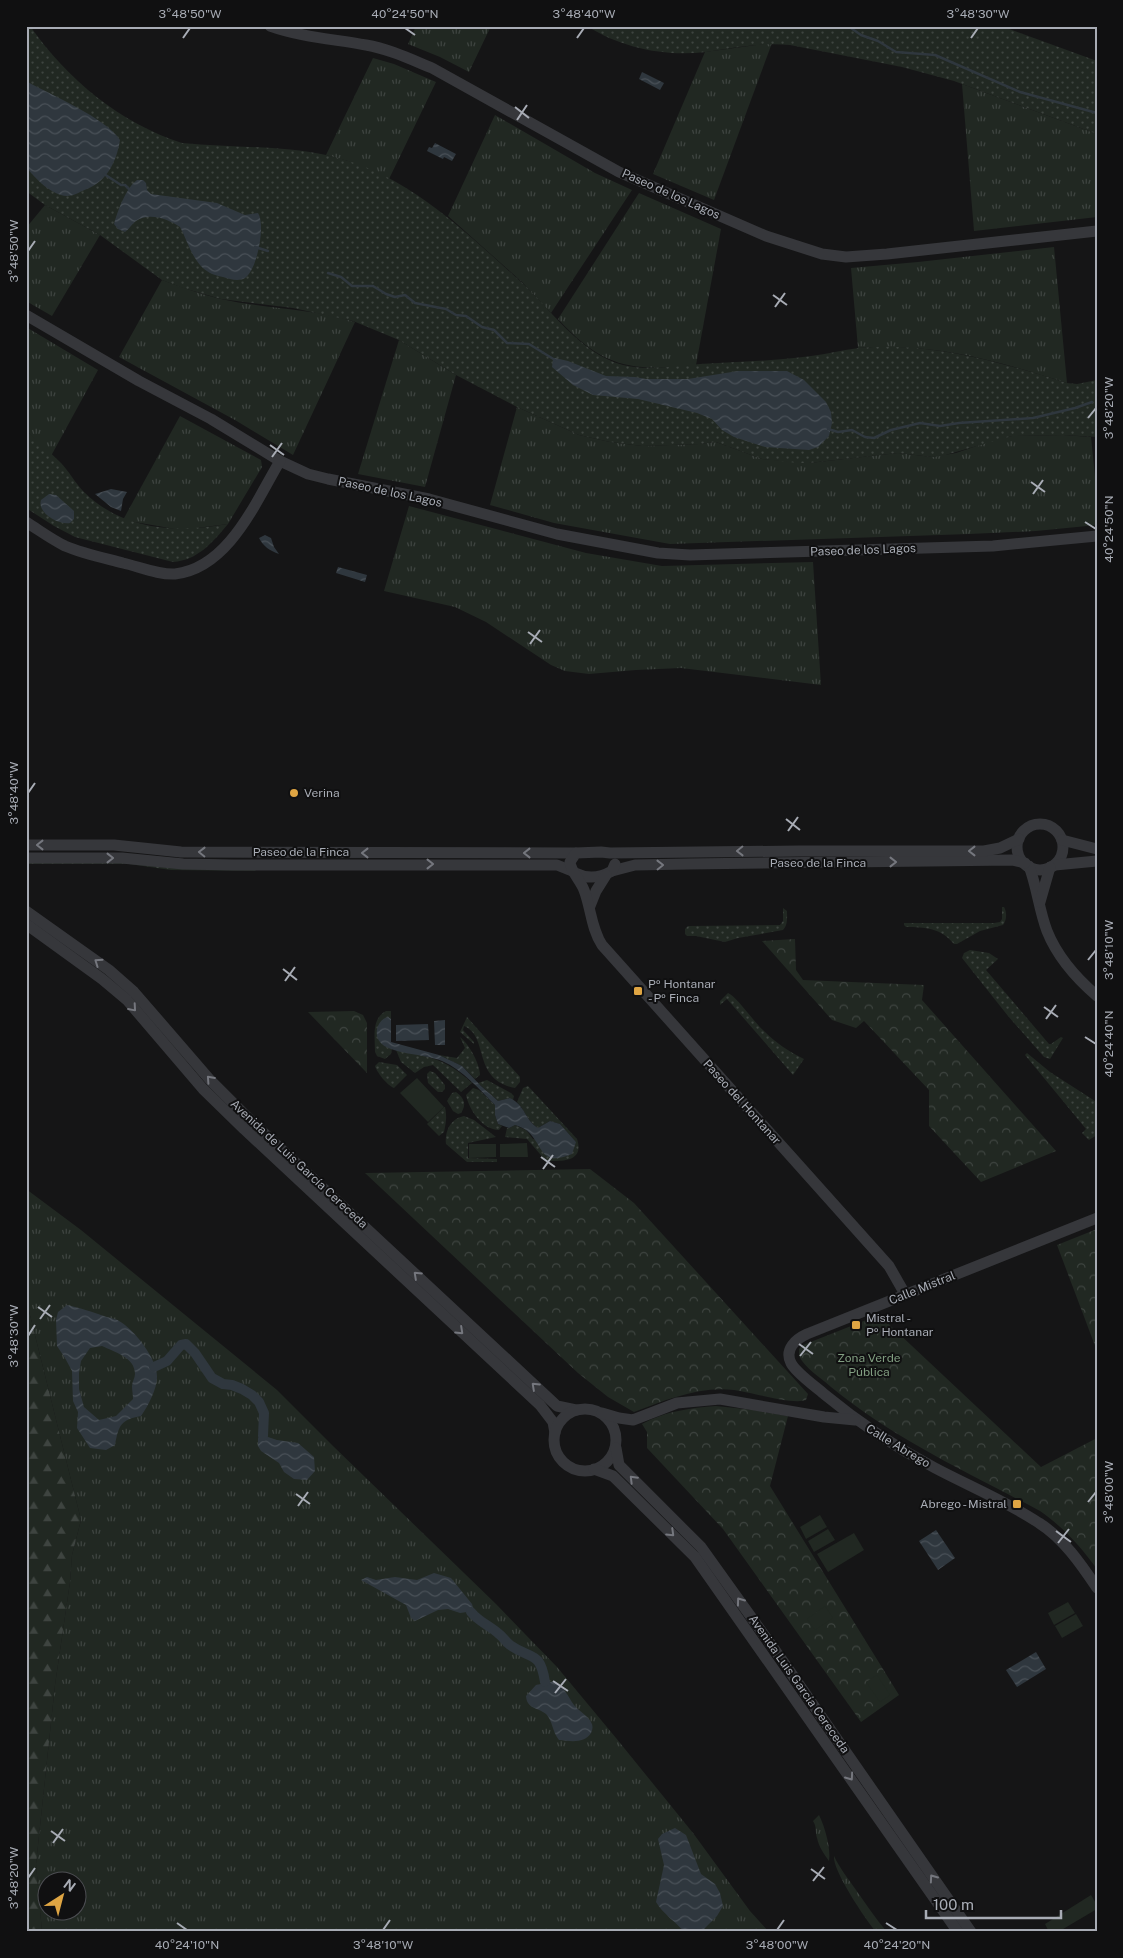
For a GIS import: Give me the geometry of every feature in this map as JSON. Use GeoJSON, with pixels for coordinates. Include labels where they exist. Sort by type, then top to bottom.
{"type":"FeatureCollection","features":[{"type":"Feature","properties":{"kind":"street","name":"Paseo de los Lagos"},"geometry":{"type":"LineString","coordinates":[[270,26],[305,36],[367,45],[406,57],[432,68],[619,172],[766,236],[822,254],[846,257],[887,254],[1097,231]]}},
{"type":"Feature","properties":{"kind":"street","name":"Paseo de los Lagos"},"geometry":{"type":"LineString","coordinates":[[26,315],[139,381],[211,419],[280,461],[308,474],[419,497],[557,534],[658,553],[690,554],[993,546],[1097,536]]}},
{"type":"Feature","properties":{"kind":"street"},"geometry":{"type":"LineString","coordinates":[[26,522],[49,537],[83,552],[156,572],[174,574],[187,572],[208,562],[238,532],[247,520],[280,461]]}},
{"type":"Feature","properties":{"kind":"street"},"geometry":{"type":"LineString","coordinates":[[1040,903],[1052,866],[1060,858],[1063,849],[1062,840],[1057,830],[1047,824],[1035,824],[1025,829],[1019,839],[1017,848],[1027,865],[1047,931],[1056,950],[1072,971],[1097,996]]}},
{"type":"Feature","properties":{"kind":"street","name":"Paseo de la Finca"},"geometry":{"type":"LineString","coordinates":[[26,845],[114,845],[198,852],[610,853],[799,850],[984,851],[1000,848],[1019,839]]}},
{"type":"Feature","properties":{"kind":"street"},"geometry":{"type":"LineString","coordinates":[[1062,840],[1097,849]]}},
{"type":"Feature","properties":{"kind":"street"},"geometry":{"type":"LineString","coordinates":[[574,872],[570,862],[576,853]]}},
{"type":"Feature","properties":{"kind":"street"},"geometry":{"type":"LineString","coordinates":[[590,906],[596,891],[615,862],[610,853]]}},
{"type":"Feature","properties":{"kind":"street","name":"Paseo de la Finca"},"geometry":{"type":"LineString","coordinates":[[26,858],[122,858],[203,864],[556,865],[588,877],[635,865],[1012,860],[1027,865]]}},
{"type":"Feature","properties":{"kind":"street"},"geometry":{"type":"LineString","coordinates":[[1027,865],[1039,870],[1052,866],[1097,861]]}},
{"type":"Feature","properties":{"kind":"street","name":"Paseo del Hontanar"},"geometry":{"type":"LineString","coordinates":[[574,872],[590,906],[597,937],[602,945],[889,1266],[905,1294]]}},
{"type":"Feature","properties":{"kind":"street","name":"Avenida de Luis García Cereceda"},"geometry":{"type":"LineString","coordinates":[[26,911],[109,970],[134,992],[211,1081],[251,1121],[557,1406],[576,1410]]}},
{"type":"Feature","properties":{"kind":"street","name":"Avenida de Luis García Cereceda"},"geometry":{"type":"LineString","coordinates":[[26,924],[102,979],[127,1000],[203,1089],[540,1405],[553,1422],[555,1433]]}},
{"type":"Feature","properties":{"kind":"street","name":"Calle Mistral"},"geometry":{"type":"LineString","coordinates":[[855,1420],[791,1364],[790,1349],[794,1342],[807,1334],[1097,1218]]}},
{"type":"Feature","properties":{"kind":"street","name":"Calle Abrego"},"geometry":{"type":"LineString","coordinates":[[633,1420],[677,1404],[720,1399],[824,1417],[855,1420],[934,1467],[1040,1523],[1066,1547],[1097,1588]]}},
{"type":"Feature","properties":{"kind":"street"},"geometry":{"type":"LineString","coordinates":[[590,1409],[602,1413],[633,1420],[616,1444],[610,1459],[594,1470],[582,1471],[565,1463],[557,1453],[555,1446],[555,1433],[560,1421],[564,1416],[576,1410],[590,1409]]}},
{"type":"Feature","properties":{"kind":"street"},"geometry":{"type":"LineString","coordinates":[[602,1413],[612,1422],[616,1444]]}},
{"type":"Feature","properties":{"kind":"street","name":"Avenida Luis García Cereceda"},"geometry":{"type":"LineString","coordinates":[[616,1444],[619,1465],[701,1547],[971,1932]]}},
{"type":"Feature","properties":{"kind":"street","name":"Avenida Luis García Cereceda"},"geometry":{"type":"LineString","coordinates":[[594,1470],[613,1476],[695,1557],[958,1932]]}},
{"type":"Feature","properties":{"kind":"green space"},"geometry":{"type":"Polygon","coordinates":[[[26,26],[30,26],[61,64],[97,97],[137,124],[159,134],[182,143],[272,148],[326,155],[354,163],[381,174],[406,188],[430,204],[476,241],[531,291],[566,329],[593,351],[607,359],[632,367],[651,368],[783,359],[859,348],[886,347],[939,350],[991,361],[1067,383],[1077,384],[1097,380],[1097,437],[1063,435],[1012,436],[942,456],[932,457],[898,453],[809,463],[762,459],[716,442],[642,446],[610,442],[579,435],[517,407],[456,375],[399,340],[353,321],[293,308],[221,299],[162,280],[100,235],[45,205],[26,191],[26,26]]]}},
{"type":"Feature","properties":{"kind":"green space"},"geometry":{"type":"Polygon","coordinates":[[[416,26],[491,26],[469,72],[440,57],[408,44],[416,26]]]}},
{"type":"Feature","properties":{"kind":"green space"},"geometry":{"type":"Polygon","coordinates":[[[587,26],[1001,26],[1097,61],[1097,134],[954,81],[902,67],[779,44],[706,52],[660,52],[614,40],[587,26]]]}},
{"type":"Feature","properties":{"kind":"green space"},"geometry":{"type":"Polygon","coordinates":[[[772,43],[714,200],[653,174],[705,52],[772,43]]]}},
{"type":"Feature","properties":{"kind":"green space"},"geometry":{"type":"Polygon","coordinates":[[[373,58],[394,64],[436,82],[389,179],[348,161],[326,155],[373,58]]]}},
{"type":"Feature","properties":{"kind":"green space"},"geometry":{"type":"Polygon","coordinates":[[[962,84],[1097,134],[1097,217],[974,231],[962,84]]]}},
{"type":"Feature","properties":{"kind":"green space"},"geometry":{"type":"Polygon","coordinates":[[[495,115],[595,173],[632,190],[551,313],[522,282],[448,216],[495,115]]]}},
{"type":"Feature","properties":{"kind":"green space"},"geometry":{"type":"Polygon","coordinates":[[[639,193],[721,229],[696,365],[654,368],[620,363],[590,348],[558,319],[639,193]]]}},
{"type":"Feature","properties":{"kind":"green space"},"geometry":{"type":"Polygon","coordinates":[[[45,205],[100,235],[52,316],[26,301],[26,228],[45,205]]]}},
{"type":"Feature","properties":{"kind":"green space"},"geometry":{"type":"Polygon","coordinates":[[[1054,247],[1067,383],[1015,367],[964,355],[913,348],[858,348],[851,268],[1054,247]]]}},
{"type":"Feature","properties":{"kind":"green space"},"geometry":{"type":"Polygon","coordinates":[[[162,280],[221,299],[305,311],[355,322],[293,455],[235,420],[119,357],[162,280]]]}},
{"type":"Feature","properties":{"kind":"green space"},"geometry":{"type":"Polygon","coordinates":[[[26,327],[98,370],[51,456],[26,430],[26,327]]]}},
{"type":"Feature","properties":{"kind":"green space"},"geometry":{"type":"Polygon","coordinates":[[[399,340],[456,375],[425,487],[358,474],[399,340]]]}},
{"type":"Feature","properties":{"kind":"green space"},"geometry":{"type":"Polygon","coordinates":[[[517,407],[579,435],[610,442],[642,446],[716,442],[762,459],[809,463],[898,453],[932,457],[956,453],[1012,436],[1063,435],[1091,437],[1097,496],[1097,525],[1036,531],[969,534],[670,544],[554,523],[490,505],[517,407]]]}},
{"type":"Feature","properties":{"kind":"green space"},"geometry":{"type":"Polygon","coordinates":[[[180,416],[261,460],[262,467],[228,524],[181,530],[123,520],[180,416]]]}},
{"type":"Feature","properties":{"kind":"green space"},"geometry":{"type":"Polygon","coordinates":[[[26,430],[60,462],[84,492],[116,515],[133,522],[170,528],[209,527],[228,524],[210,544],[197,554],[182,561],[173,562],[75,537],[26,508],[26,430]]]}},
{"type":"Feature","properties":{"kind":"green space"},"geometry":{"type":"Polygon","coordinates":[[[409,506],[586,553],[662,566],[813,562],[821,685],[681,668],[589,674],[565,671],[551,665],[486,622],[455,607],[384,591],[409,506]]]}},
{"type":"Feature","properties":{"kind":"green space"},"geometry":{"type":"Polygon","coordinates":[[[26,862],[127,862],[256,870],[171,870],[129,864],[26,864],[26,862]]]}},
{"type":"Feature","properties":{"kind":"green space"},"geometry":{"type":"Polygon","coordinates":[[[1002,907],[1004,907],[1006,914],[1003,925],[980,931],[957,944],[954,944],[938,932],[920,927],[906,927],[904,925],[904,923],[1000,922],[1002,919],[1002,907]]]}},
{"type":"Feature","properties":{"kind":"green space"},"geometry":{"type":"Polygon","coordinates":[[[783,908],[787,911],[787,916],[783,930],[725,942],[687,936],[685,934],[685,929],[688,926],[780,925],[783,921],[783,908]]]}},
{"type":"Feature","properties":{"kind":"green space"},"geometry":{"type":"Polygon","coordinates":[[[795,939],[796,970],[803,980],[924,985],[922,1000],[1056,1151],[981,1182],[929,1126],[929,1090],[864,1021],[856,1028],[832,1020],[762,941],[795,939]]]}},
{"type":"Feature","properties":{"kind":"green space"},"geometry":{"type":"Polygon","coordinates":[[[970,950],[989,953],[998,959],[986,970],[1049,1044],[1061,1037],[1063,1038],[1050,1059],[1044,1057],[1008,1016],[962,958],[964,953],[970,950]]]}},
{"type":"Feature","properties":{"kind":"green space"},"geometry":{"type":"Polygon","coordinates":[[[728,993],[736,999],[773,1039],[787,1050],[804,1059],[793,1075],[727,999],[720,1005],[720,1001],[728,993]]]}},
{"type":"Feature","properties":{"kind":"green space"},"geometry":{"type":"Polygon","coordinates":[[[354,1011],[363,1015],[367,1023],[367,1073],[308,1012],[354,1011]]]}},
{"type":"Feature","properties":{"kind":"green space"},"geometry":{"type":"Polygon","coordinates":[[[386,1011],[391,1011],[391,1019],[388,1018],[387,1047],[392,1049],[391,1054],[385,1059],[377,1056],[375,1052],[375,1035],[378,1019],[386,1011]]]}},
{"type":"Feature","properties":{"kind":"green space"},"geometry":{"type":"Polygon","coordinates":[[[467,1017],[520,1077],[520,1082],[515,1088],[501,1083],[492,1076],[486,1067],[477,1039],[472,1031],[464,1026],[463,1030],[474,1044],[460,1032],[467,1017]]]}},
{"type":"Feature","properties":{"kind":"green space"},"geometry":{"type":"Polygon","coordinates":[[[460,1037],[470,1049],[480,1070],[480,1075],[475,1079],[462,1066],[439,1055],[457,1058],[465,1048],[460,1037]]]}},
{"type":"Feature","properties":{"kind":"green space"},"geometry":{"type":"Polygon","coordinates":[[[396,1050],[445,1063],[472,1083],[461,1092],[433,1065],[424,1067],[415,1073],[401,1062],[396,1050]]]}},
{"type":"Feature","properties":{"kind":"green space"},"geometry":{"type":"Polygon","coordinates":[[[1027,1053],[1050,1072],[1095,1101],[1097,1135],[1089,1140],[1082,1133],[1086,1129],[1025,1055],[1027,1053]]]}},
{"type":"Feature","properties":{"kind":"green space"},"geometry":{"type":"Polygon","coordinates":[[[379,1062],[397,1065],[407,1075],[394,1088],[378,1072],[375,1066],[379,1062]]]}},
{"type":"Feature","properties":{"kind":"green space"},"geometry":{"type":"Polygon","coordinates":[[[430,1071],[435,1073],[445,1085],[445,1089],[442,1092],[438,1092],[428,1083],[427,1074],[430,1071]]]}},
{"type":"Feature","properties":{"kind":"green space"},"geometry":{"type":"Polygon","coordinates":[[[417,1078],[444,1107],[428,1122],[400,1093],[417,1078]]]}},
{"type":"Feature","properties":{"kind":"green space"},"geometry":{"type":"Polygon","coordinates":[[[487,1080],[511,1093],[514,1096],[513,1100],[510,1098],[498,1101],[478,1083],[487,1080]]]}},
{"type":"Feature","properties":{"kind":"green space"},"geometry":{"type":"Polygon","coordinates":[[[528,1086],[577,1139],[578,1153],[574,1157],[564,1160],[546,1161],[527,1139],[505,1137],[507,1128],[515,1125],[526,1130],[533,1139],[576,1142],[560,1124],[550,1121],[538,1128],[531,1122],[517,1102],[523,1088],[528,1086]]]}},
{"type":"Feature","properties":{"kind":"green space"},"geometry":{"type":"Polygon","coordinates":[[[473,1088],[479,1090],[495,1105],[495,1115],[498,1124],[502,1126],[499,1130],[482,1123],[470,1107],[466,1095],[473,1088]]]}},
{"type":"Feature","properties":{"kind":"green space"},"geometry":{"type":"Polygon","coordinates":[[[456,1092],[463,1099],[464,1104],[463,1110],[458,1114],[453,1111],[447,1101],[452,1093],[456,1092]]]}},
{"type":"Feature","properties":{"kind":"green space"},"geometry":{"type":"Polygon","coordinates":[[[444,1107],[446,1113],[444,1132],[439,1136],[427,1124],[444,1107]]]}},
{"type":"Feature","properties":{"kind":"green space"},"geometry":{"type":"Polygon","coordinates":[[[464,1116],[474,1120],[496,1137],[468,1143],[468,1158],[497,1159],[497,1162],[467,1162],[446,1144],[449,1126],[455,1120],[464,1116]]]}},
{"type":"Feature","properties":{"kind":"green space"},"geometry":{"type":"Polygon","coordinates":[[[527,1143],[528,1157],[500,1157],[500,1144],[527,1143]]]}},
{"type":"Feature","properties":{"kind":"green space"},"geometry":{"type":"Polygon","coordinates":[[[469,1144],[496,1144],[496,1157],[469,1158],[469,1144]]]}},
{"type":"Feature","properties":{"kind":"green space"},"geometry":{"type":"Polygon","coordinates":[[[590,1169],[634,1203],[808,1394],[806,1400],[782,1400],[721,1389],[683,1395],[634,1412],[608,1397],[578,1373],[365,1173],[590,1169]]]}},
{"type":"Feature","properties":{"kind":"green space"},"geometry":{"type":"Polygon","coordinates":[[[26,1189],[81,1230],[277,1390],[496,1604],[557,1667],[693,1833],[750,1911],[769,1932],[42,1932],[41,1920],[88,1920],[88,1870],[38,1870],[38,1887],[36,1864],[55,1685],[70,1582],[72,1555],[81,1520],[26,1299],[26,1189]]]}},
{"type":"Feature","properties":{"kind":"green space"},"geometry":{"type":"Polygon","coordinates":[[[1097,1229],[1097,1351],[1057,1245],[1097,1229]]]}},
{"type":"Feature","properties":{"kind":"green space"},"geometry":{"type":"Polygon","coordinates":[[[26,1299],[81,1520],[72,1555],[70,1582],[55,1685],[36,1864],[38,1920],[41,1920],[42,1932],[26,1932],[26,1299]]]}},
{"type":"Feature","properties":{"kind":"green space","name":"Zona Verde Pública"},"geometry":{"type":"Polygon","coordinates":[[[879,1315],[1041,1467],[1097,1438],[1097,1569],[1071,1538],[1040,1511],[933,1454],[880,1423],[855,1406],[814,1373],[799,1356],[799,1349],[803,1345],[879,1315]]]}},
{"type":"Feature","properties":{"kind":"green space"},"geometry":{"type":"Polygon","coordinates":[[[716,1406],[788,1416],[770,1486],[899,1695],[861,1722],[723,1529],[647,1448],[647,1432],[642,1424],[678,1411],[716,1406]]]}},
{"type":"Feature","properties":{"kind":"green space"},"geometry":{"type":"Polygon","coordinates":[[[820,1515],[827,1527],[806,1539],[800,1527],[820,1515]]]}},
{"type":"Feature","properties":{"kind":"green space"},"geometry":{"type":"Polygon","coordinates":[[[828,1529],[835,1540],[814,1552],[808,1541],[828,1529]]]}},
{"type":"Feature","properties":{"kind":"green space"},"geometry":{"type":"Polygon","coordinates":[[[854,1533],[864,1550],[828,1572],[817,1554],[854,1533]]]}},
{"type":"Feature","properties":{"kind":"green space"},"geometry":{"type":"Polygon","coordinates":[[[1068,1602],[1075,1613],[1054,1625],[1048,1613],[1068,1602]]]}},
{"type":"Feature","properties":{"kind":"green space"},"geometry":{"type":"Polygon","coordinates":[[[825,1606],[833,1618],[815,1630],[807,1619],[825,1606]]]}},
{"type":"Feature","properties":{"kind":"green space"},"geometry":{"type":"Polygon","coordinates":[[[1076,1614],[1083,1626],[1062,1638],[1055,1626],[1076,1614]]]}},
{"type":"Feature","properties":{"kind":"green space"},"geometry":{"type":"Polygon","coordinates":[[[877,1675],[890,1695],[880,1702],[866,1682],[877,1675]]]}},
{"type":"Feature","properties":{"kind":"green space"},"geometry":{"type":"Polygon","coordinates":[[[819,1815],[827,1838],[829,1861],[816,1836],[813,1821],[819,1815]]]}},
{"type":"Feature","properties":{"kind":"green space"},"geometry":{"type":"Polygon","coordinates":[[[834,1856],[844,1873],[887,1932],[876,1932],[865,1917],[850,1895],[838,1872],[834,1856]]]}},
{"type":"Feature","properties":{"kind":"green space"},"geometry":{"type":"Polygon","coordinates":[[[1091,1895],[1097,1905],[1097,1909],[1058,1932],[1049,1932],[1045,1924],[1091,1895]]]}},
{"type":"Feature","properties":{"kind":"water"},"geometry":{"type":"Polygon","coordinates":[[[642,72],[664,83],[660,90],[639,79],[642,72]]]}},
{"type":"Feature","properties":{"kind":"water"},"geometry":{"type":"Polygon","coordinates":[[[26,81],[91,115],[103,123],[120,140],[113,165],[98,183],[73,195],[61,195],[44,186],[26,167],[26,81]]]}},
{"type":"Feature","properties":{"kind":"water"},"geometry":{"type":"Polygon","coordinates":[[[435,143],[456,154],[452,161],[427,151],[435,143]]]}},
{"type":"Feature","properties":{"kind":"water"},"geometry":{"type":"Polygon","coordinates":[[[137,180],[143,180],[146,183],[147,190],[151,194],[217,203],[245,215],[258,213],[261,227],[259,247],[253,266],[245,278],[231,279],[207,271],[194,256],[180,227],[170,221],[147,217],[136,221],[125,232],[118,229],[114,224],[120,206],[129,188],[137,180]]]}},
{"type":"Feature","properties":{"kind":"water"},"geometry":{"type":"Polygon","coordinates":[[[555,358],[606,376],[646,379],[688,379],[738,371],[787,371],[804,380],[826,402],[831,412],[832,423],[829,436],[818,447],[809,450],[765,447],[734,437],[722,430],[712,419],[697,413],[638,399],[593,395],[573,385],[552,367],[553,359],[555,358]]]}},
{"type":"Feature","properties":{"kind":"water"},"geometry":{"type":"Polygon","coordinates":[[[111,489],[127,492],[123,499],[121,511],[111,507],[95,494],[111,489]]]}},
{"type":"Feature","properties":{"kind":"water"},"geometry":{"type":"Polygon","coordinates":[[[49,494],[56,495],[74,511],[74,519],[70,523],[54,520],[45,514],[42,509],[41,500],[49,494]]]}},
{"type":"Feature","properties":{"kind":"water"},"geometry":{"type":"Polygon","coordinates":[[[265,535],[271,538],[279,554],[270,550],[259,538],[265,535]]]}},
{"type":"Feature","properties":{"kind":"water"},"geometry":{"type":"Polygon","coordinates":[[[338,567],[367,575],[365,582],[336,573],[338,567]]]}},
{"type":"Feature","properties":{"kind":"water"},"geometry":{"type":"Polygon","coordinates":[[[388,1017],[391,1019],[391,1042],[439,1055],[462,1066],[498,1101],[510,1098],[515,1101],[530,1121],[538,1128],[550,1121],[560,1124],[576,1142],[572,1154],[561,1158],[548,1157],[526,1130],[515,1125],[509,1128],[498,1124],[495,1115],[495,1105],[457,1069],[442,1061],[384,1046],[378,1039],[377,1031],[379,1024],[384,1018],[388,1017]]]}},
{"type":"Feature","properties":{"kind":"water"},"geometry":{"type":"Polygon","coordinates":[[[445,1020],[445,1045],[435,1045],[434,1021],[445,1020]]]}},
{"type":"Feature","properties":{"kind":"water"},"geometry":{"type":"Polygon","coordinates":[[[428,1024],[429,1040],[396,1041],[396,1025],[428,1024]]]}},
{"type":"Feature","properties":{"kind":"water"},"geometry":{"type":"Polygon","coordinates":[[[67,1305],[117,1320],[138,1338],[154,1362],[157,1382],[149,1402],[141,1416],[129,1419],[122,1424],[115,1445],[106,1450],[90,1448],[77,1428],[78,1412],[73,1401],[72,1371],[57,1346],[56,1320],[58,1312],[67,1305]],[[102,1346],[90,1348],[81,1361],[79,1373],[79,1389],[84,1407],[99,1420],[116,1416],[133,1399],[132,1386],[135,1376],[132,1363],[128,1359],[102,1346]]]}},
{"type":"Feature","properties":{"kind":"water"},"geometry":{"type":"Polygon","coordinates":[[[265,1436],[298,1443],[314,1457],[315,1471],[307,1480],[294,1479],[284,1472],[279,1463],[261,1451],[258,1446],[258,1438],[265,1436]]]}},
{"type":"Feature","properties":{"kind":"water"},"geometry":{"type":"Polygon","coordinates":[[[936,1530],[955,1558],[938,1570],[919,1541],[936,1530]]]}},
{"type":"Feature","properties":{"kind":"water"},"geometry":{"type":"Polygon","coordinates":[[[434,1573],[451,1578],[472,1604],[474,1611],[460,1613],[448,1609],[438,1610],[415,1621],[411,1618],[406,1605],[361,1580],[367,1577],[376,1580],[395,1577],[417,1580],[434,1573]]]}},
{"type":"Feature","properties":{"kind":"water"},"geometry":{"type":"Polygon","coordinates":[[[1036,1652],[1046,1669],[1017,1687],[1006,1670],[1036,1652]]]}},
{"type":"Feature","properties":{"kind":"water"},"geometry":{"type":"Polygon","coordinates":[[[555,1681],[564,1689],[574,1705],[592,1723],[591,1733],[585,1739],[576,1741],[559,1740],[546,1714],[528,1703],[526,1696],[536,1685],[555,1681]]]}},
{"type":"Feature","properties":{"kind":"water"},"geometry":{"type":"Polygon","coordinates":[[[675,1828],[686,1835],[701,1874],[715,1884],[720,1893],[723,1906],[717,1916],[701,1932],[684,1932],[656,1902],[664,1865],[658,1839],[662,1834],[675,1828]]]}},
{"type":"Feature","properties":{"kind":"waterway"},"geometry":{"type":"LineString","coordinates":[[848,26],[861,35],[878,41],[896,52],[935,55],[1020,92],[1097,113]]}},
{"type":"Feature","properties":{"kind":"waterway"},"geometry":{"type":"LineString","coordinates":[[104,174],[121,185],[125,185],[132,192]]}},
{"type":"Feature","properties":{"kind":"waterway"},"geometry":{"type":"LineString","coordinates":[[255,247],[268,251]]}},
{"type":"Feature","properties":{"kind":"waterway"},"geometry":{"type":"LineString","coordinates":[[328,273],[341,277],[352,286],[373,286],[395,297],[405,295],[415,303],[446,309],[456,315],[466,316],[482,327],[494,330],[507,343],[529,344],[555,360]]}},
{"type":"Feature","properties":{"kind":"waterway"},"geometry":{"type":"LineString","coordinates":[[828,429],[838,432],[852,430],[865,437],[874,438],[891,430],[920,423],[940,426],[1033,418],[1092,402]]}},
{"type":"Feature","properties":{"kind":"waterway"},"geometry":{"type":"LineString","coordinates":[[154,1367],[167,1361],[181,1345],[186,1344],[195,1353],[212,1378],[223,1384],[242,1389],[259,1402],[264,1413],[263,1436]]}},
{"type":"Feature","properties":{"kind":"waterway"},"geometry":{"type":"LineString","coordinates":[[471,1612],[510,1645],[534,1657],[540,1665],[545,1682]]}},
{"type":"Feature","properties":{"kind":"place","name":"Verina"},"geometry":{"type":"Point","coordinates":[294,793]}},
{"type":"Feature","properties":{"kind":"place","name":"Pº Hontanar - Pº Finca"},"geometry":{"type":"Point","coordinates":[638,991]}},
{"type":"Feature","properties":{"kind":"place","name":"Mistral - Pº Hontanar"},"geometry":{"type":"Point","coordinates":[856,1325]}},
{"type":"Feature","properties":{"kind":"place","name":"Abrego - Mistral"},"geometry":{"type":"Point","coordinates":[1017,1504]}}]}
